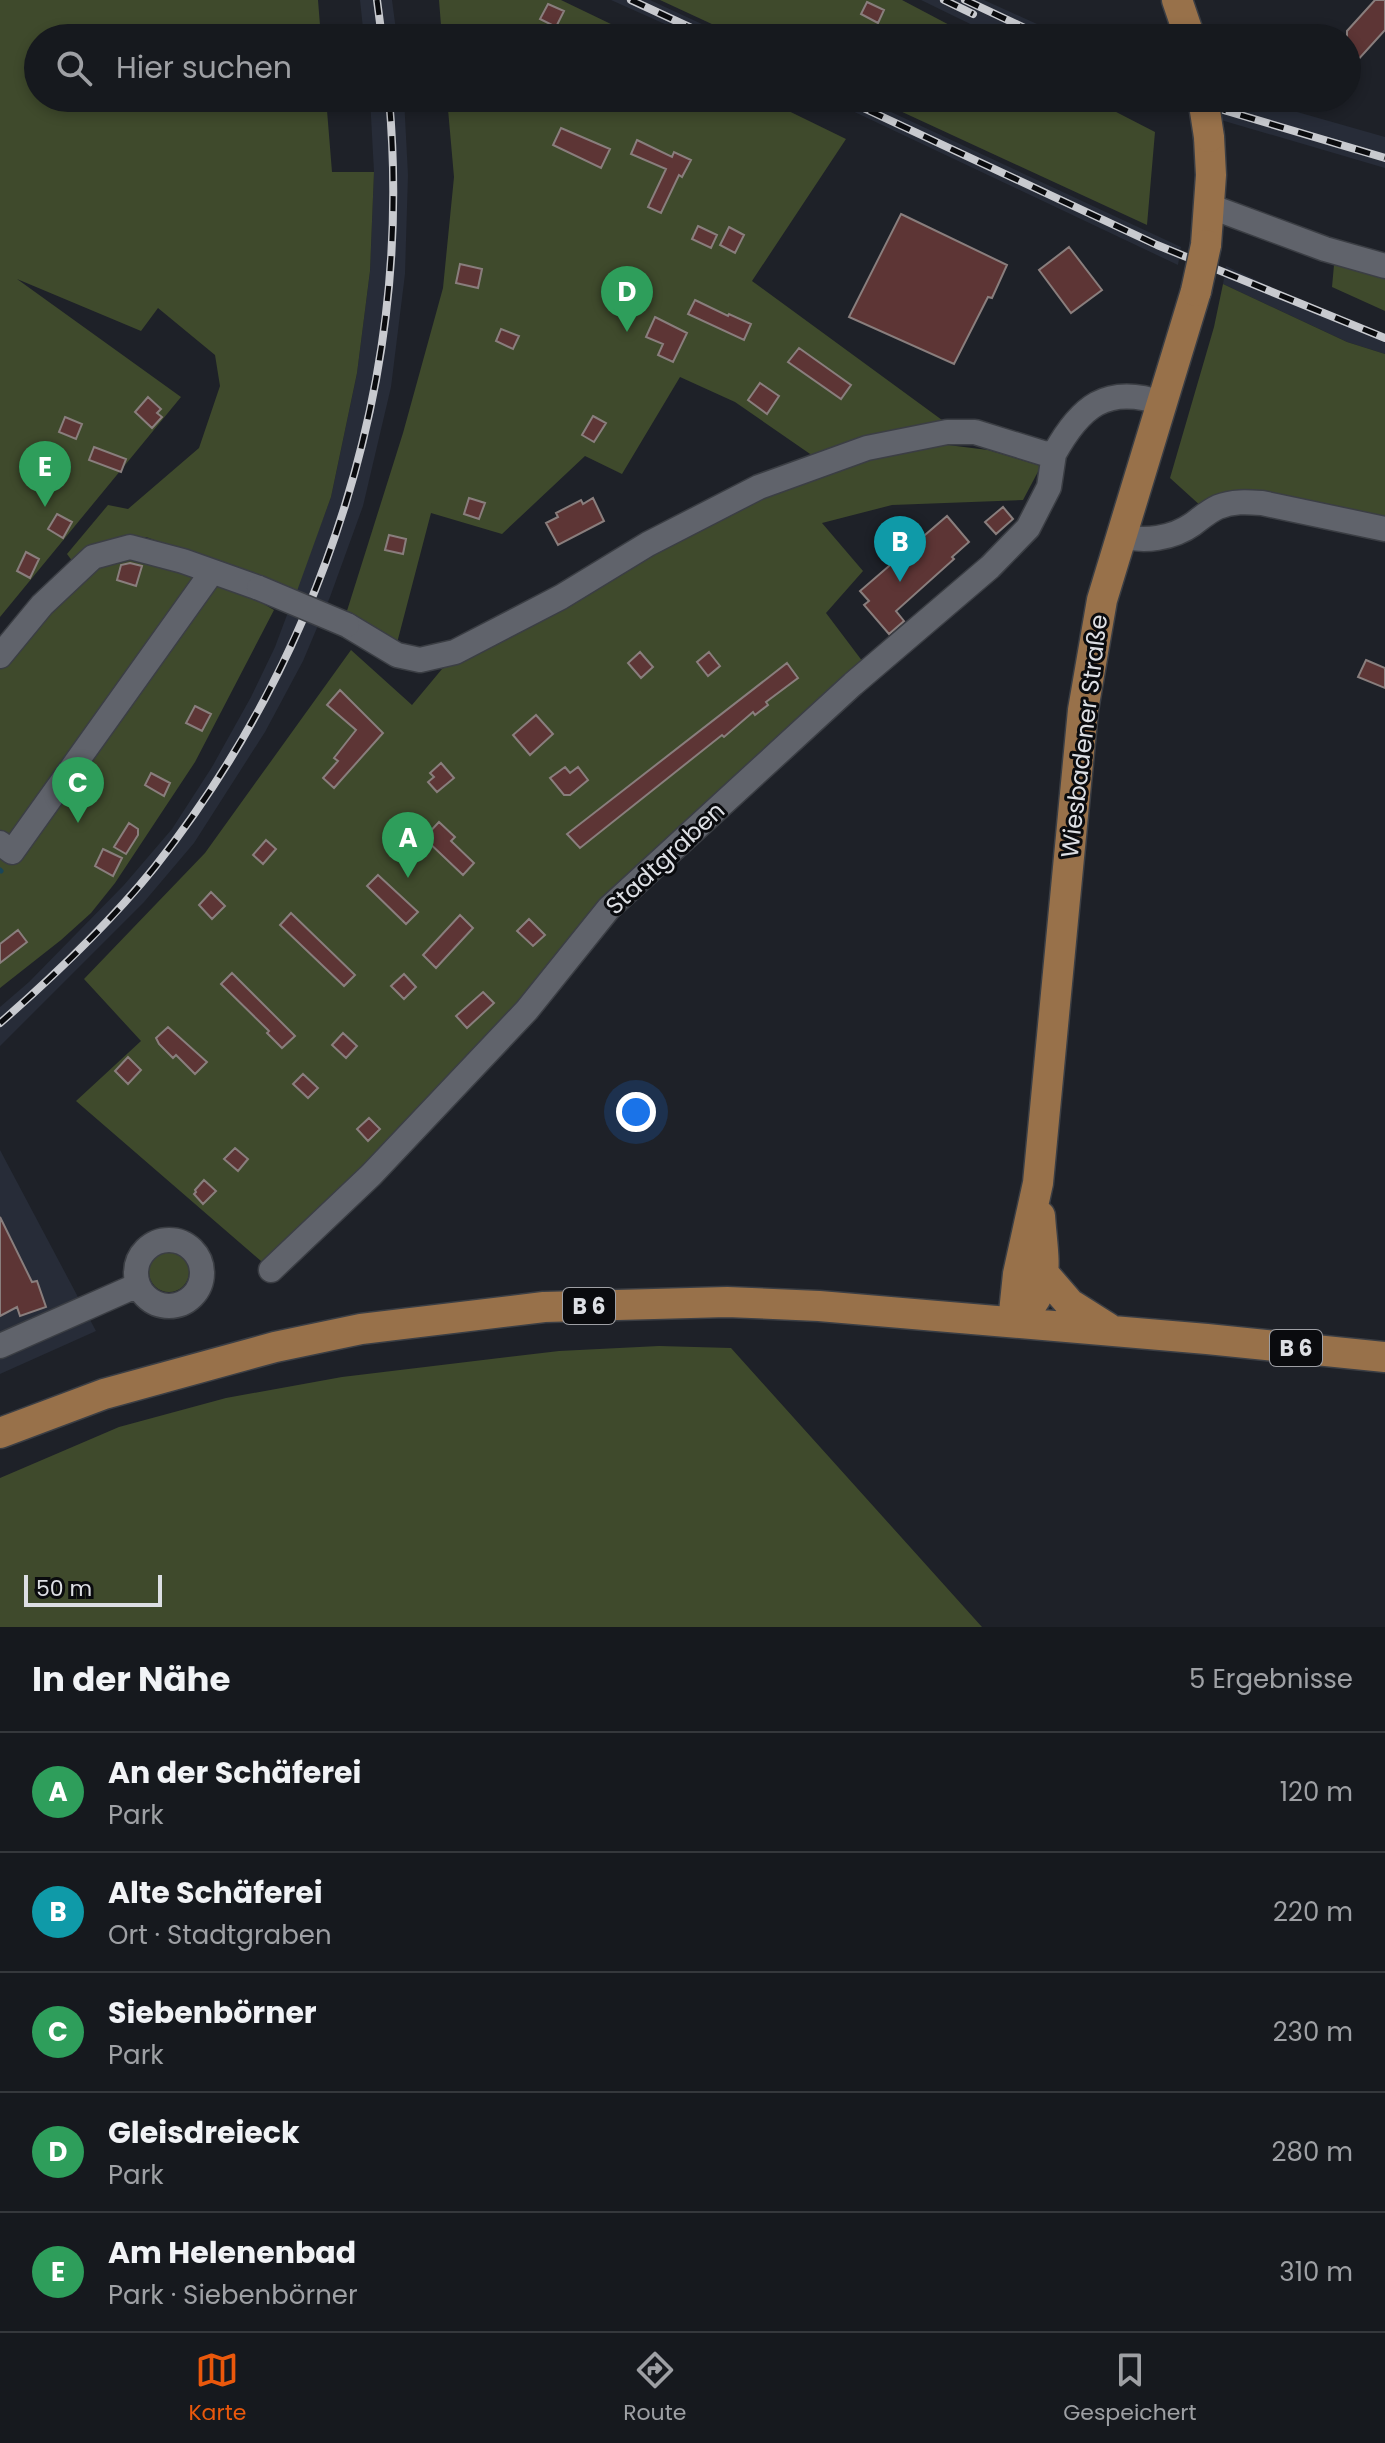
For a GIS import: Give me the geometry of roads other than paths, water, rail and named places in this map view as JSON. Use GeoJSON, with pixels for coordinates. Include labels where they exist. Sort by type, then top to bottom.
{"type":"FeatureCollection","features":[{"type":"Feature","properties":{"kind":"main road"},"geometry":{"type":"LineString","coordinates":[[1177,0],[1185,24]]}},
{"type":"Feature","properties":{"kind":"main road","name":"Wiesbadener Straße"},"geometry":{"type":"LineString","coordinates":[[1013,1322],[1018,1274],[1038,1183],[1083,710],[1102,600],[1196,291],[1206,245],[1209,137],[1205,112]]}},
{"type":"Feature","properties":{"kind":"main road","name":"Wiesbadener Straße"},"geometry":{"type":"LineString","coordinates":[[1013,1322],[1031,1309],[1040,1293],[1044,1274],[1038,1183]]}},
{"type":"Feature","properties":{"kind":"main road"},"geometry":{"type":"LineString","coordinates":[[1044,1274],[1070,1304],[1113,1331]]}},
{"type":"Feature","properties":{"kind":"main road","name":"B 6"},"geometry":{"type":"LineString","coordinates":[[0,1433],[104,1394],[275,1347],[361,1329],[544,1307],[727,1302],[819,1306],[1385,1357]]}},
{"type":"Feature","properties":{"kind":"street"},"geometry":{"type":"LineString","coordinates":[[1209,206],[1325,249],[1385,266]]}},
{"type":"Feature","properties":{"kind":"street","name":"Stadtgraben"},"geometry":{"type":"LineString","coordinates":[[271,1270],[371,1175],[527,1010],[609,908],[853,684],[990,567],[1028,528],[1049,487],[1054,454],[1069,427],[1096,402],[1129,397],[1162,403]]}},
{"type":"Feature","properties":{"kind":"street"},"geometry":{"type":"LineString","coordinates":[[0,656],[42,605],[93,557],[130,547],[183,561],[259,588],[347,625],[397,655],[420,660],[455,652],[561,597],[648,544],[759,487],[867,448],[947,432],[975,432],[1054,454]]}},
{"type":"Feature","properties":{"kind":"street"},"geometry":{"type":"LineString","coordinates":[[1120,536],[1139,539],[1175,534],[1215,508],[1243,502],[1385,529]]}},
{"type":"Feature","properties":{"kind":"street"},"geometry":{"type":"LineString","coordinates":[[0,843],[12,852],[212,572]]}},
{"type":"Feature","properties":{"kind":"street"},"geometry":{"type":"LineString","coordinates":[[0,1346],[138,1285]]}},
{"type":"Feature","properties":{"kind":"railway"},"geometry":{"type":"LineString","coordinates":[[377,0],[380,24]]}},
{"type":"Feature","properties":{"kind":"railway"},"geometry":{"type":"LineString","coordinates":[[631,0],[683,24]]}},
{"type":"Feature","properties":{"kind":"railway"},"geometry":{"type":"LineString","coordinates":[[944,0],[973,14]]}},
{"type":"Feature","properties":{"kind":"railway"},"geometry":{"type":"LineString","coordinates":[[965,0],[1016,24]]}},
{"type":"Feature","properties":{"kind":"railway"},"geometry":{"type":"LineString","coordinates":[[0,1023],[80,949],[154,868],[214,784],[266,695],[310,602],[345,506],[371,406],[387,304],[393,201],[390,112]]}},
{"type":"Feature","properties":{"kind":"railway"},"geometry":{"type":"LineString","coordinates":[[872,112],[1157,245],[1385,338]]}},
{"type":"Feature","properties":{"kind":"railway"},"geometry":{"type":"LineString","coordinates":[[1230,112],[1385,158]]}},
{"type":"Feature","properties":{"kind":"place","name":"Gleisdreieck"},"geometry":{"type":"Point","coordinates":[627,332]}},
{"type":"Feature","properties":{"kind":"place","name":"Am Helenenbad"},"geometry":{"type":"Point","coordinates":[45,507]}},
{"type":"Feature","properties":{"kind":"place","name":"Alte Schäferei"},"geometry":{"type":"Point","coordinates":[900,582]}},
{"type":"Feature","properties":{"kind":"place","name":"Siebenbörner"},"geometry":{"type":"Point","coordinates":[78,823]}},
{"type":"Feature","properties":{"kind":"place","name":"An der Schäferei"},"geometry":{"type":"Point","coordinates":[408,878]}}]}
